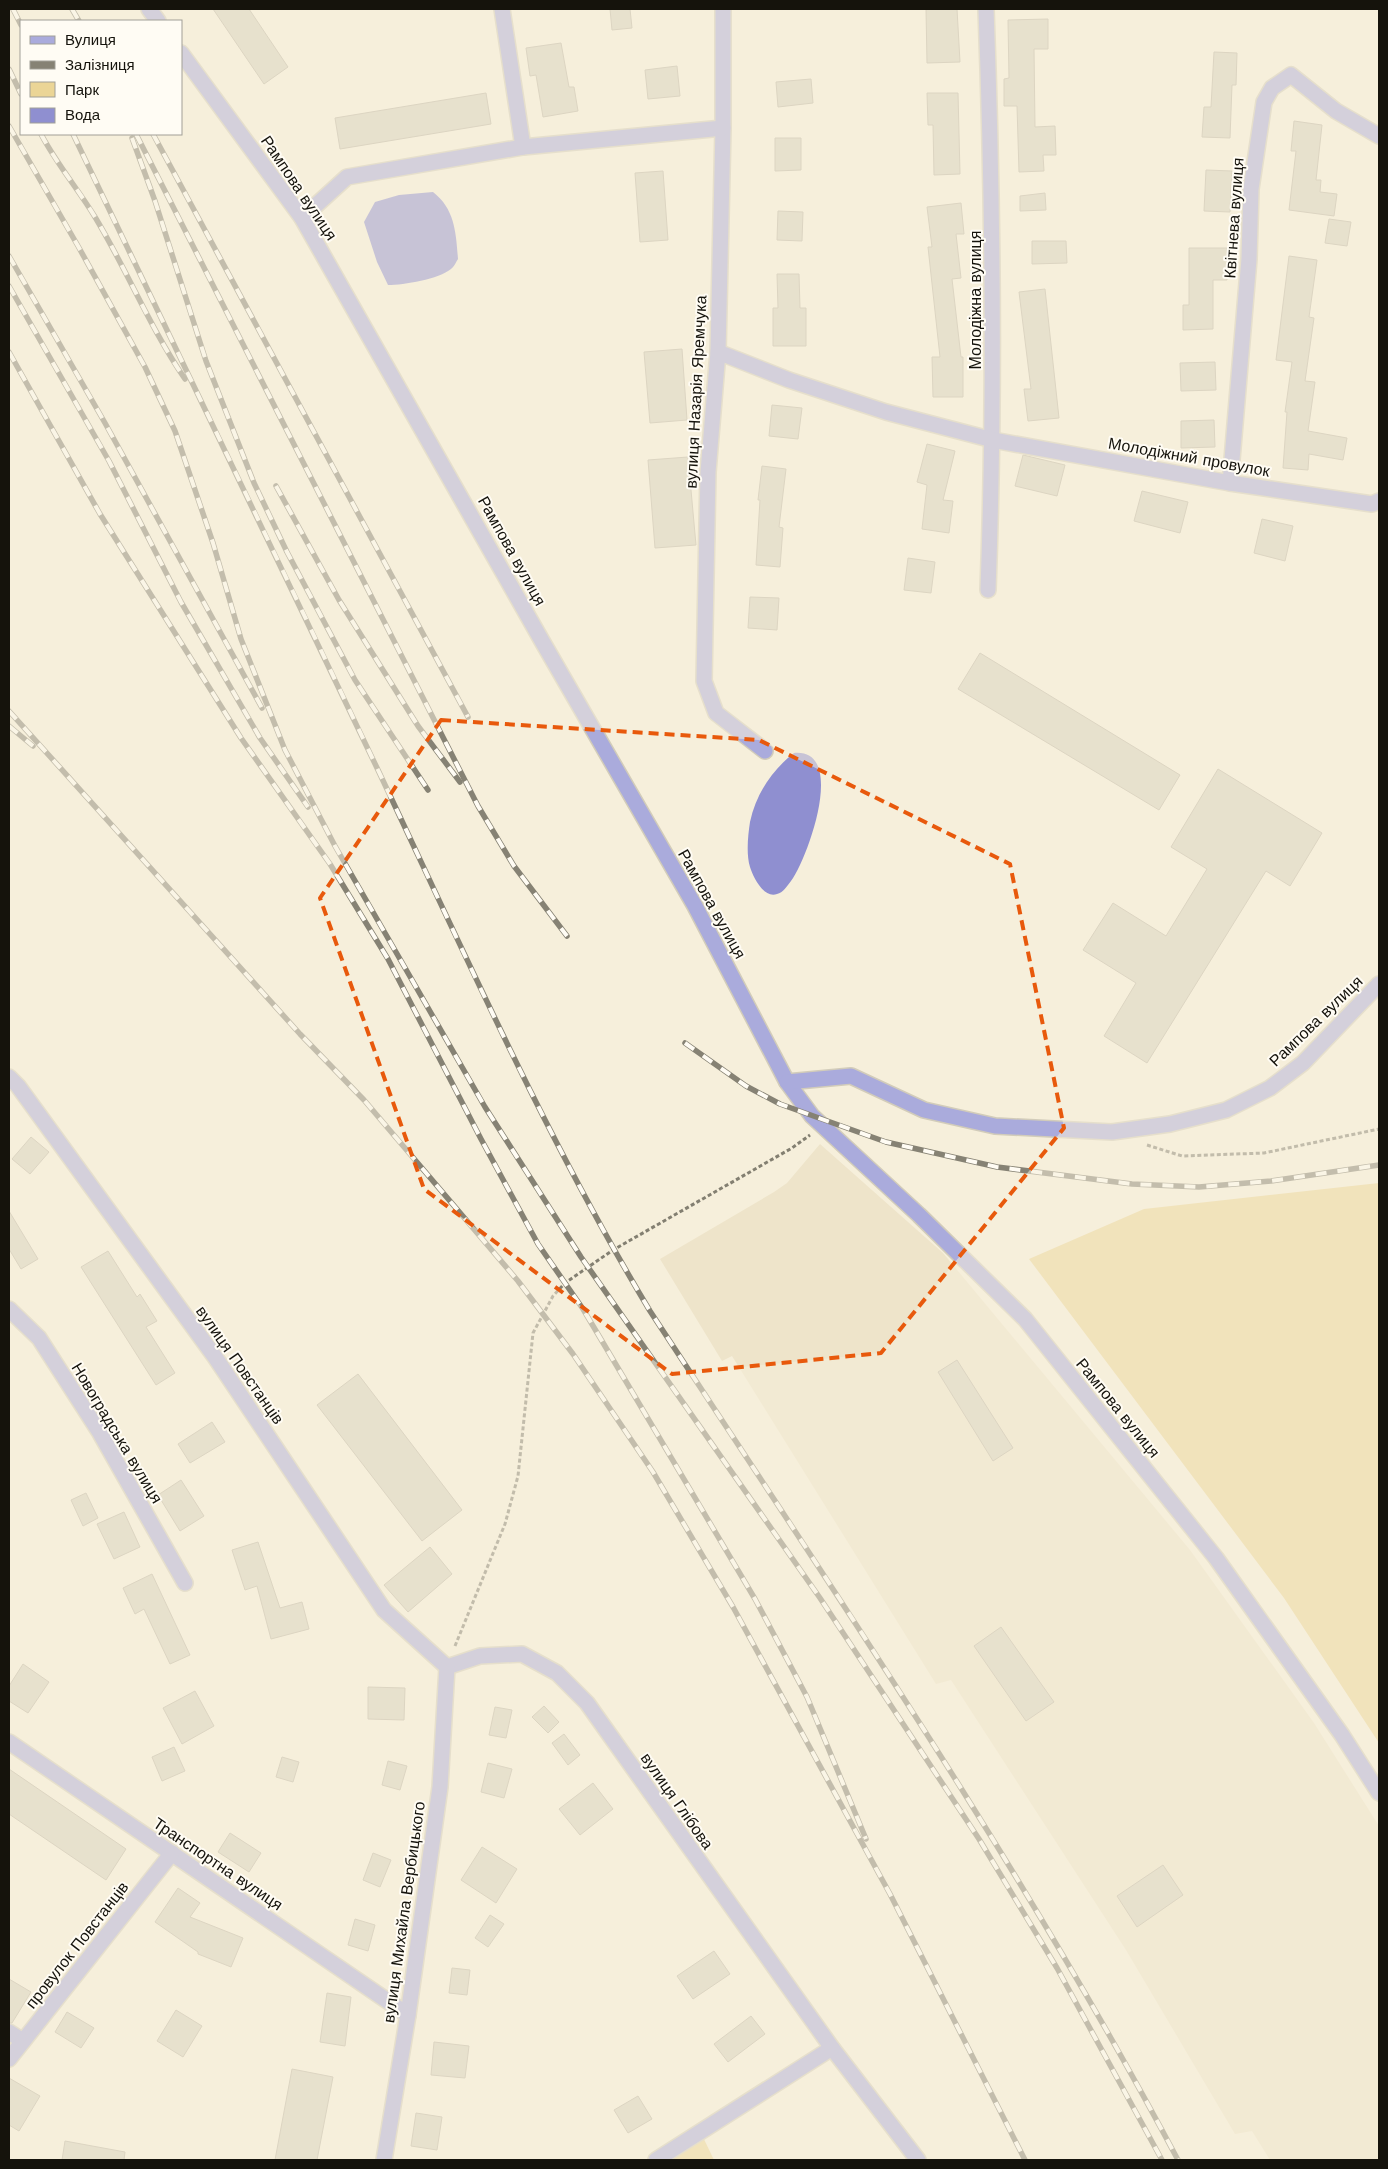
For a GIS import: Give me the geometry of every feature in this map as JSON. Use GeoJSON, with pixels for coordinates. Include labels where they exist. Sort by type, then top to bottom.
{"type":"FeatureCollection","features":[{"type":"Feature","properties":{"kind":"street"},"geometry":{"type":"LineString","coordinates":[[148,9],[157,20]]}},
{"type":"Feature","properties":{"kind":"street"},"geometry":{"type":"LineString","coordinates":[[502,9],[523,147]]}},
{"type":"Feature","properties":{"kind":"street","name":"вулиця Назарія Яремчука"},"geometry":{"type":"LineString","coordinates":[[723,9],[723,128],[718,352],[708,472],[704,681],[716,713],[764,751]]}},
{"type":"Feature","properties":{"kind":"street","name":"Молодіжна вулиця"},"geometry":{"type":"LineString","coordinates":[[986,9],[991,141],[993,440],[988,590]]}},
{"type":"Feature","properties":{"kind":"street","name":"Рампова вулиця"},"geometry":{"type":"LineString","coordinates":[[182,54],[302,218],[547,650],[695,906],[787,1082],[812,1116],[919,1215],[1024,1319],[1216,1558],[1342,1735],[1379,1793]]}},
{"type":"Feature","properties":{"kind":"street","name":"Квітнева вулиця"},"geometry":{"type":"LineString","coordinates":[[1230,483],[1249,259],[1250,189],[1264,102],[1272,88],[1291,75],[1336,111],[1379,136]]}},
{"type":"Feature","properties":{"kind":"street"},"geometry":{"type":"LineString","coordinates":[[302,218],[347,177],[523,147],[723,128]]}},
{"type":"Feature","properties":{"kind":"street","name":"Молодіжний провулок"},"geometry":{"type":"LineString","coordinates":[[718,352],[789,380],[886,412],[993,440],[1230,483],[1372,504],[1379,501]]}},
{"type":"Feature","properties":{"kind":"street","name":"Рампова вулиця"},"geometry":{"type":"LineString","coordinates":[[787,1082],[851,1076],[924,1110],[995,1126],[1058,1131],[1112,1132],[1170,1124],[1226,1110],[1270,1088],[1303,1063],[1379,984]]}},
{"type":"Feature","properties":{"kind":"street","name":"вулиця Повстанців"},"geometry":{"type":"LineString","coordinates":[[9,1077],[18,1086],[215,1358],[384,1610],[447,1667]]}},
{"type":"Feature","properties":{"kind":"street","name":"Новоградська вулиця"},"geometry":{"type":"LineString","coordinates":[[9,1309],[39,1338],[100,1433],[184,1583]]}},
{"type":"Feature","properties":{"kind":"street","name":"вулиця Глібова"},"geometry":{"type":"LineString","coordinates":[[447,1667],[480,1656],[522,1654],[557,1673],[587,1703],[832,2048],[918,2160]]}},
{"type":"Feature","properties":{"kind":"street","name":"вулиця Михайла Вербицького"},"geometry":{"type":"LineString","coordinates":[[384,2160],[408,2015],[440,1787],[447,1667]]}},
{"type":"Feature","properties":{"kind":"street","name":"Транспортна вулиця"},"geometry":{"type":"LineString","coordinates":[[9,1742],[408,2015]]}},
{"type":"Feature","properties":{"kind":"street","name":"провулок Повстанців"},"geometry":{"type":"LineString","coordinates":[[9,2060],[172,1853]]}},
{"type":"Feature","properties":{"kind":"street"},"geometry":{"type":"LineString","coordinates":[[9,2032],[23,2041]]}},
{"type":"Feature","properties":{"kind":"street"},"geometry":{"type":"LineString","coordinates":[[656,2160],[832,2048]]}},
{"type":"Feature","properties":{"kind":"path"},"geometry":{"type":"LineString","coordinates":[[447,1667],[505,1524],[518,1476],[533,1334],[553,1296],[565,1283],[613,1250],[798,1144],[810,1135],[813,1126],[812,1116]]}},
{"type":"Feature","properties":{"kind":"path"},"geometry":{"type":"LineString","coordinates":[[1146,1145],[1182,1156],[1264,1153],[1379,1129]]}},
{"type":"Feature","properties":{"kind":"highlighted area"},"geometry":{"type":"Polygon","coordinates":[[[441,720],[759,740],[1010,864],[1064,1128],[881,1353],[672,1374],[424,1189],[320,898],[441,720]]]}},
{"type":"Feature","properties":{"kind":"shaded area"},"geometry":{"type":"Polygon","coordinates":[[[820,1144],[943,1253],[1190,1550],[1314,1723],[1379,1826],[1379,2160],[1270,2160],[1252,2131],[1235,2134],[1126,1950],[951,1680],[936,1684],[732,1356],[722,1361],[660,1259],[787,1183],[820,1144]]]}},
{"type":"Feature","properties":{"kind":"green space"},"geometry":{"type":"Polygon","coordinates":[[[1379,1183],[1379,1743],[1284,1598],[1029,1259],[1144,1209],[1379,1183]]]}},
{"type":"Feature","properties":{"kind":"green space"},"geometry":{"type":"Polygon","coordinates":[[[701,2133],[714,2160],[656,2160],[701,2133]]]}},
{"type":"Feature","properties":{"kind":"water"},"geometry":{"type":"Polygon","coordinates":[[[433,192],[446,206],[453,222],[458,259],[452,268],[438,276],[412,283],[388,285],[377,262],[364,222],[375,202],[399,195],[433,192]]]}},
{"type":"Feature","properties":{"kind":"water"},"geometry":{"type":"Polygon","coordinates":[[[794,753],[810,756],[819,768],[821,786],[819,807],[806,851],[798,869],[783,891],[772,895],[760,886],[750,867],[748,839],[750,822],[756,802],[766,783],[794,753]]]}},
{"type":"Feature","properties":{"kind":"building"},"geometry":{"type":"Polygon","coordinates":[[[213,9],[249,9],[288,67],[264,84],[213,9]]]}},
{"type":"Feature","properties":{"kind":"building"},"geometry":{"type":"Polygon","coordinates":[[[610,9],[630,9],[632,28],[612,30],[610,9]]]}},
{"type":"Feature","properties":{"kind":"building"},"geometry":{"type":"Polygon","coordinates":[[[926,9],[957,9],[960,62],[927,63],[926,9]]]}},
{"type":"Feature","properties":{"kind":"building"},"geometry":{"type":"Polygon","coordinates":[[[1048,19],[1048,49],[1034,49],[1035,127],[1055,126],[1056,155],[1043,155],[1044,171],[1019,172],[1017,106],[1004,106],[1004,79],[1009,78],[1008,20],[1048,19]]]}},
{"type":"Feature","properties":{"kind":"building"},"geometry":{"type":"Polygon","coordinates":[[[561,43],[569,87],[574,87],[578,111],[543,117],[536,75],[530,76],[526,48],[561,43]]]}},
{"type":"Feature","properties":{"kind":"building"},"geometry":{"type":"Polygon","coordinates":[[[1214,52],[1237,53],[1236,85],[1232,85],[1230,138],[1202,137],[1204,107],[1211,107],[1214,52]]]}},
{"type":"Feature","properties":{"kind":"building"},"geometry":{"type":"Polygon","coordinates":[[[677,66],[680,96],[648,99],[645,70],[677,66]]]}},
{"type":"Feature","properties":{"kind":"building"},"geometry":{"type":"Polygon","coordinates":[[[811,79],[813,103],[778,107],[776,82],[811,79]]]}},
{"type":"Feature","properties":{"kind":"building"},"geometry":{"type":"Polygon","coordinates":[[[486,93],[491,124],[340,149],[335,118],[486,93]]]}},
{"type":"Feature","properties":{"kind":"building"},"geometry":{"type":"Polygon","coordinates":[[[927,93],[958,93],[960,174],[934,175],[933,125],[928,125],[927,93]]]}},
{"type":"Feature","properties":{"kind":"building"},"geometry":{"type":"Polygon","coordinates":[[[1294,121],[1322,125],[1316,180],[1321,180],[1320,192],[1337,194],[1334,216],[1289,210],[1296,151],[1291,151],[1294,121]]]}},
{"type":"Feature","properties":{"kind":"building"},"geometry":{"type":"Polygon","coordinates":[[[775,138],[801,138],[801,170],[775,171],[775,138]]]}},
{"type":"Feature","properties":{"kind":"building"},"geometry":{"type":"Polygon","coordinates":[[[1206,170],[1232,171],[1230,212],[1204,211],[1206,170]]]}},
{"type":"Feature","properties":{"kind":"building"},"geometry":{"type":"Polygon","coordinates":[[[663,171],[668,240],[640,242],[635,173],[663,171]]]}},
{"type":"Feature","properties":{"kind":"building"},"geometry":{"type":"Polygon","coordinates":[[[1045,193],[1046,210],[1020,211],[1020,196],[1045,193]]]}},
{"type":"Feature","properties":{"kind":"building"},"geometry":{"type":"Polygon","coordinates":[[[961,203],[964,234],[956,234],[961,278],[952,279],[961,357],[963,357],[963,397],[933,397],[932,357],[940,357],[928,247],[932,247],[927,207],[961,203]]]}},
{"type":"Feature","properties":{"kind":"building"},"geometry":{"type":"Polygon","coordinates":[[[778,211],[803,212],[802,241],[777,240],[778,211]]]}},
{"type":"Feature","properties":{"kind":"building"},"geometry":{"type":"Polygon","coordinates":[[[1329,219],[1351,222],[1347,246],[1325,243],[1329,219]]]}},
{"type":"Feature","properties":{"kind":"building"},"geometry":{"type":"Polygon","coordinates":[[[1032,241],[1066,241],[1067,263],[1032,264],[1032,241]]]}},
{"type":"Feature","properties":{"kind":"building"},"geometry":{"type":"Polygon","coordinates":[[[1189,248],[1227,248],[1227,280],[1213,280],[1213,329],[1183,330],[1183,305],[1189,305],[1189,248]]]}},
{"type":"Feature","properties":{"kind":"building"},"geometry":{"type":"Polygon","coordinates":[[[1289,256],[1317,260],[1309,317],[1314,318],[1305,381],[1315,382],[1308,431],[1347,438],[1343,460],[1309,454],[1308,470],[1283,468],[1287,412],[1285,412],[1292,362],[1276,360],[1289,256]]]}},
{"type":"Feature","properties":{"kind":"building"},"geometry":{"type":"Polygon","coordinates":[[[777,274],[799,274],[800,308],[806,308],[806,346],[773,346],[773,308],[778,308],[777,274]]]}},
{"type":"Feature","properties":{"kind":"building"},"geometry":{"type":"Polygon","coordinates":[[[1045,289],[1059,418],[1028,421],[1024,389],[1031,389],[1019,292],[1045,289]]]}},
{"type":"Feature","properties":{"kind":"building"},"geometry":{"type":"Polygon","coordinates":[[[682,349],[687,420],[650,423],[644,352],[682,349]]]}},
{"type":"Feature","properties":{"kind":"building"},"geometry":{"type":"Polygon","coordinates":[[[1215,362],[1216,390],[1181,391],[1180,363],[1215,362]]]}},
{"type":"Feature","properties":{"kind":"building"},"geometry":{"type":"Polygon","coordinates":[[[772,405],[802,408],[798,439],[769,436],[772,405]]]}},
{"type":"Feature","properties":{"kind":"building"},"geometry":{"type":"Polygon","coordinates":[[[1214,420],[1215,447],[1181,448],[1181,421],[1214,420]]]}},
{"type":"Feature","properties":{"kind":"building"},"geometry":{"type":"Polygon","coordinates":[[[927,444],[955,451],[943,500],[953,501],[949,533],[922,529],[927,485],[917,482],[927,444]]]}},
{"type":"Feature","properties":{"kind":"building"},"geometry":{"type":"Polygon","coordinates":[[[1023,455],[1065,465],[1057,496],[1015,486],[1023,455]]]}},
{"type":"Feature","properties":{"kind":"building"},"geometry":{"type":"Polygon","coordinates":[[[688,457],[696,545],[655,548],[648,460],[688,457]]]}},
{"type":"Feature","properties":{"kind":"building"},"geometry":{"type":"Polygon","coordinates":[[[762,466],[786,469],[779,527],[783,528],[780,567],[756,565],[760,500],[758,500],[762,466]]]}},
{"type":"Feature","properties":{"kind":"building"},"geometry":{"type":"Polygon","coordinates":[[[1142,491],[1188,502],[1180,533],[1134,521],[1142,491]]]}},
{"type":"Feature","properties":{"kind":"building"},"geometry":{"type":"Polygon","coordinates":[[[1262,519],[1293,526],[1285,561],[1254,553],[1262,519]]]}},
{"type":"Feature","properties":{"kind":"building"},"geometry":{"type":"Polygon","coordinates":[[[908,558],[935,562],[931,593],[904,590],[908,558]]]}},
{"type":"Feature","properties":{"kind":"building"},"geometry":{"type":"Polygon","coordinates":[[[750,597],[779,598],[777,630],[748,628],[750,597]]]}},
{"type":"Feature","properties":{"kind":"building"},"geometry":{"type":"Polygon","coordinates":[[[980,653],[1180,775],[1159,810],[958,689],[980,653]]]}},
{"type":"Feature","properties":{"kind":"building"},"geometry":{"type":"Polygon","coordinates":[[[1218,769],[1322,833],[1290,886],[1266,871],[1147,1063],[1104,1036],[1136,983],[1083,950],[1113,903],[1166,936],[1207,869],[1171,847],[1218,769]]]}},
{"type":"Feature","properties":{"kind":"building"},"geometry":{"type":"Polygon","coordinates":[[[31,1137],[49,1152],[30,1174],[12,1159],[31,1137]]]}},
{"type":"Feature","properties":{"kind":"building"},"geometry":{"type":"Polygon","coordinates":[[[9,1211],[38,1259],[21,1269],[9,1249],[9,1211]]]}},
{"type":"Feature","properties":{"kind":"building"},"geometry":{"type":"Polygon","coordinates":[[[108,1251],[137,1297],[140,1294],[157,1321],[146,1327],[175,1373],[156,1385],[81,1267],[108,1251]]]}},
{"type":"Feature","properties":{"kind":"building"},"geometry":{"type":"Polygon","coordinates":[[[957,1360],[1013,1448],[993,1461],[938,1372],[957,1360]]]}},
{"type":"Feature","properties":{"kind":"building"},"geometry":{"type":"Polygon","coordinates":[[[358,1374],[462,1510],[422,1541],[317,1405],[358,1374]]]}},
{"type":"Feature","properties":{"kind":"building"},"geometry":{"type":"Polygon","coordinates":[[[212,1422],[225,1442],[190,1463],[178,1444],[212,1422]]]}},
{"type":"Feature","properties":{"kind":"building"},"geometry":{"type":"Polygon","coordinates":[[[181,1480],[204,1516],[180,1531],[158,1495],[181,1480]]]}},
{"type":"Feature","properties":{"kind":"building"},"geometry":{"type":"Polygon","coordinates":[[[86,1493],[98,1518],[83,1526],[71,1500],[86,1493]]]}},
{"type":"Feature","properties":{"kind":"building"},"geometry":{"type":"Polygon","coordinates":[[[124,1512],[140,1547],[114,1559],[97,1524],[124,1512]]]}},
{"type":"Feature","properties":{"kind":"building"},"geometry":{"type":"Polygon","coordinates":[[[258,1542],[280,1608],[302,1602],[309,1629],[271,1639],[257,1586],[245,1590],[232,1550],[258,1542]]]}},
{"type":"Feature","properties":{"kind":"building"},"geometry":{"type":"Polygon","coordinates":[[[430,1547],[452,1574],[408,1612],[384,1585],[430,1547]]]}},
{"type":"Feature","properties":{"kind":"building"},"geometry":{"type":"Polygon","coordinates":[[[152,1574],[190,1655],[170,1664],[144,1609],[135,1614],[123,1588],[152,1574]]]}},
{"type":"Feature","properties":{"kind":"building"},"geometry":{"type":"Polygon","coordinates":[[[1001,1627],[1054,1702],[1026,1721],[974,1646],[1001,1627]]]}},
{"type":"Feature","properties":{"kind":"building"},"geometry":{"type":"Polygon","coordinates":[[[23,1664],[49,1682],[28,1713],[9,1701],[9,1686],[23,1664]]]}},
{"type":"Feature","properties":{"kind":"building"},"geometry":{"type":"Polygon","coordinates":[[[368,1687],[405,1688],[404,1720],[368,1719],[368,1687]]]}},
{"type":"Feature","properties":{"kind":"building"},"geometry":{"type":"Polygon","coordinates":[[[195,1691],[214,1726],[182,1744],[163,1708],[195,1691]]]}},
{"type":"Feature","properties":{"kind":"building"},"geometry":{"type":"Polygon","coordinates":[[[544,1706],[559,1722],[548,1733],[532,1717],[544,1706]]]}},
{"type":"Feature","properties":{"kind":"building"},"geometry":{"type":"Polygon","coordinates":[[[495,1707],[512,1710],[506,1738],[489,1735],[495,1707]]]}},
{"type":"Feature","properties":{"kind":"building"},"geometry":{"type":"Polygon","coordinates":[[[564,1734],[580,1755],[568,1765],[552,1743],[564,1734]]]}},
{"type":"Feature","properties":{"kind":"building"},"geometry":{"type":"Polygon","coordinates":[[[174,1747],[185,1771],[162,1781],[152,1757],[174,1747]]]}},
{"type":"Feature","properties":{"kind":"building"},"geometry":{"type":"Polygon","coordinates":[[[282,1757],[299,1762],[293,1782],[276,1777],[282,1757]]]}},
{"type":"Feature","properties":{"kind":"building"},"geometry":{"type":"Polygon","coordinates":[[[388,1761],[407,1766],[400,1790],[382,1785],[388,1761]]]}},
{"type":"Feature","properties":{"kind":"building"},"geometry":{"type":"Polygon","coordinates":[[[488,1763],[512,1769],[504,1798],[481,1792],[488,1763]]]}},
{"type":"Feature","properties":{"kind":"building"},"geometry":{"type":"Polygon","coordinates":[[[9,1769],[126,1849],[106,1880],[9,1814],[9,1769]]]}},
{"type":"Feature","properties":{"kind":"building"},"geometry":{"type":"Polygon","coordinates":[[[593,1783],[613,1809],[580,1835],[559,1809],[593,1783]]]}},
{"type":"Feature","properties":{"kind":"building"},"geometry":{"type":"Polygon","coordinates":[[[230,1833],[261,1853],[249,1872],[218,1852],[230,1833]]]}},
{"type":"Feature","properties":{"kind":"building"},"geometry":{"type":"Polygon","coordinates":[[[482,1847],[517,1869],[496,1903],[461,1880],[482,1847]]]}},
{"type":"Feature","properties":{"kind":"building"},"geometry":{"type":"Polygon","coordinates":[[[373,1853],[391,1860],[380,1887],[363,1880],[373,1853]]]}},
{"type":"Feature","properties":{"kind":"building"},"geometry":{"type":"Polygon","coordinates":[[[1163,1865],[1183,1895],[1137,1927],[1117,1896],[1163,1865]]]}},
{"type":"Feature","properties":{"kind":"building"},"geometry":{"type":"Polygon","coordinates":[[[178,1888],[200,1903],[190,1917],[243,1938],[231,1967],[198,1954],[198,1952],[155,1922],[178,1888]]]}},
{"type":"Feature","properties":{"kind":"building"},"geometry":{"type":"Polygon","coordinates":[[[490,1915],[504,1924],[488,1947],[475,1938],[490,1915]]]}},
{"type":"Feature","properties":{"kind":"building"},"geometry":{"type":"Polygon","coordinates":[[[355,1919],[375,1925],[368,1951],[348,1945],[355,1919]]]}},
{"type":"Feature","properties":{"kind":"building"},"geometry":{"type":"Polygon","coordinates":[[[714,1951],[730,1974],[693,1999],[677,1976],[714,1951]]]}},
{"type":"Feature","properties":{"kind":"building"},"geometry":{"type":"Polygon","coordinates":[[[452,1968],[470,1970],[467,1995],[449,1993],[452,1968]]]}},
{"type":"Feature","properties":{"kind":"building"},"geometry":{"type":"Polygon","coordinates":[[[9,1979],[31,1992],[12,2023],[9,2023],[9,1979]]]}},
{"type":"Feature","properties":{"kind":"building"},"geometry":{"type":"Polygon","coordinates":[[[327,1993],[351,1997],[345,2046],[320,2042],[327,1993]]]}},
{"type":"Feature","properties":{"kind":"building"},"geometry":{"type":"Polygon","coordinates":[[[176,2010],[202,2026],[183,2057],[157,2041],[176,2010]]]}},
{"type":"Feature","properties":{"kind":"building"},"geometry":{"type":"Polygon","coordinates":[[[67,2012],[94,2028],[81,2048],[55,2032],[67,2012]]]}},
{"type":"Feature","properties":{"kind":"building"},"geometry":{"type":"Polygon","coordinates":[[[751,2016],[765,2034],[728,2062],[714,2044],[751,2016]]]}},
{"type":"Feature","properties":{"kind":"building"},"geometry":{"type":"Polygon","coordinates":[[[434,2042],[469,2046],[465,2078],[431,2075],[434,2042]]]}},
{"type":"Feature","properties":{"kind":"building"},"geometry":{"type":"Polygon","coordinates":[[[292,2069],[333,2077],[317,2160],[275,2160],[292,2069]]]}},
{"type":"Feature","properties":{"kind":"building"},"geometry":{"type":"Polygon","coordinates":[[[9,2078],[40,2096],[19,2131],[9,2125],[9,2078]]]}},
{"type":"Feature","properties":{"kind":"building"},"geometry":{"type":"Polygon","coordinates":[[[638,2096],[652,2119],[628,2133],[614,2110],[638,2096]]]}},
{"type":"Feature","properties":{"kind":"building"},"geometry":{"type":"Polygon","coordinates":[[[416,2113],[442,2117],[437,2150],[411,2146],[416,2113]]]}},
{"type":"Feature","properties":{"kind":"building"},"geometry":{"type":"Polygon","coordinates":[[[65,2141],[125,2152],[124,2160],[62,2160],[65,2141]]]}},
{"type":"Feature","properties":{"kind":"railway"},"geometry":{"type":"LineString","coordinates":[[13,9],[20,23]]}},
{"type":"Feature","properties":{"kind":"railway"},"geometry":{"type":"LineString","coordinates":[[72,9],[78,20]]}},
{"type":"Feature","properties":{"kind":"railway"},"geometry":{"type":"LineString","coordinates":[[9,69],[20,92]]}},
{"type":"Feature","properties":{"kind":"railway"},"geometry":{"type":"LineString","coordinates":[[9,126],[145,367],[175,431],[213,543],[241,639],[285,750],[335,846],[485,1107],[581,1257],[820,1598],[979,1839],[1057,1968],[1162,2160]]}},
{"type":"Feature","properties":{"kind":"railway"},"geometry":{"type":"LineString","coordinates":[[42,135],[95,217],[172,360],[185,379]]}},
{"type":"Feature","properties":{"kind":"railway"},"geometry":{"type":"LineString","coordinates":[[73,135],[340,690],[474,976],[541,1112],[612,1246],[650,1311],[856,1625],[991,1836],[1118,2051],[1178,2160]]}},
{"type":"Feature","properties":{"kind":"railway"},"geometry":{"type":"LineString","coordinates":[[137,135],[478,806],[514,866],[567,936]]}},
{"type":"Feature","properties":{"kind":"railway"},"geometry":{"type":"LineString","coordinates":[[154,135],[468,717]]}},
{"type":"Feature","properties":{"kind":"railway"},"geometry":{"type":"LineString","coordinates":[[132,138],[155,201],[206,361],[254,483],[287,552],[355,680],[428,790]]}},
{"type":"Feature","properties":{"kind":"railway"},"geometry":{"type":"LineString","coordinates":[[9,256],[105,423],[262,708]]}},
{"type":"Feature","properties":{"kind":"railway"},"geometry":{"type":"LineString","coordinates":[[9,286],[109,461],[181,602],[260,738],[308,807]]}},
{"type":"Feature","properties":{"kind":"railway"},"geometry":{"type":"LineString","coordinates":[[9,352],[100,514],[241,738],[330,864],[388,959],[481,1139],[538,1244],[583,1309],[755,1599],[807,1697],[866,1839]]}},
{"type":"Feature","properties":{"kind":"railway"},"geometry":{"type":"LineString","coordinates":[[276,486],[339,600],[418,726],[460,782]]}},
{"type":"Feature","properties":{"kind":"railway"},"geometry":{"type":"LineString","coordinates":[[9,711],[300,1034],[364,1100],[518,1281],[573,1354],[653,1472],[733,1607],[890,1894],[1025,2160]]}},
{"type":"Feature","properties":{"kind":"railway"},"geometry":{"type":"LineString","coordinates":[[9,726],[33,746]]}},
{"type":"Feature","properties":{"kind":"railway"},"geometry":{"type":"LineString","coordinates":[[685,1043],[746,1086],[780,1104],[886,1142],[997,1167],[1132,1184],[1199,1187],[1271,1181],[1379,1165]]}}]}
